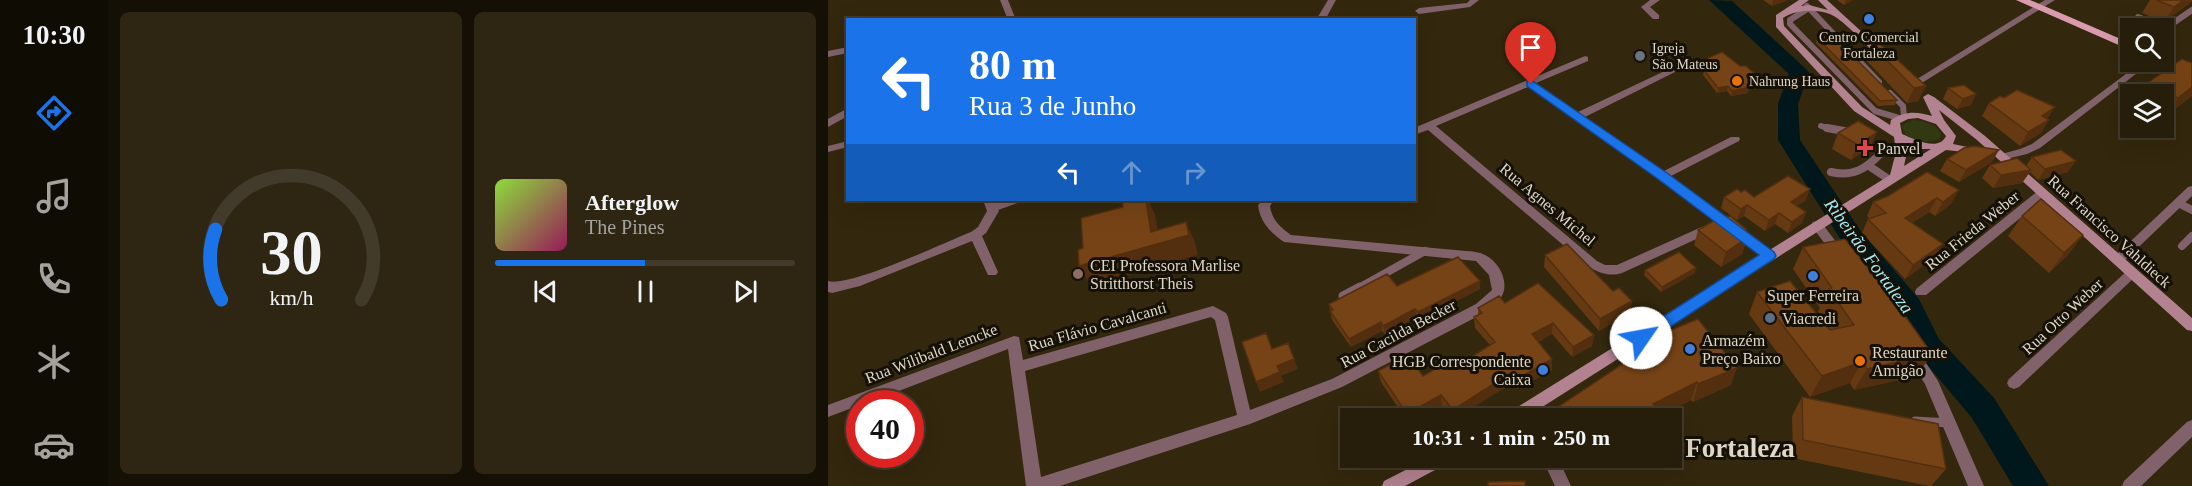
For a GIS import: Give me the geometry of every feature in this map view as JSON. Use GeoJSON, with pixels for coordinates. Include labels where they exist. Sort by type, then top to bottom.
{"type":"FeatureCollection","features":[{"type":"Feature","properties":{"kind":"main road"},"geometry":{"type":"LineString","coordinates":[[1822,0],[1890,62]]}},
{"type":"Feature","properties":{"kind":"main road"},"geometry":{"type":"LineString","coordinates":[[2010,0],[2120,35]]}},
{"type":"Feature","properties":{"kind":"main road"},"geometry":{"type":"LineString","coordinates":[[2038,0],[2054,12],[2120,42]]}},
{"type":"Feature","properties":{"kind":"main road"},"geometry":{"type":"LineString","coordinates":[[1806,4],[1836,14]]}},
{"type":"Feature","properties":{"kind":"main road","name":"Rua Francisco Vahldieck"},"geometry":{"type":"LineString","coordinates":[[1806,4],[1779,17],[1780,27],[1876,126],[1920,146],[1968,149],[2004,158]]}},
{"type":"Feature","properties":{"kind":"main road"},"geometry":{"type":"LineString","coordinates":[[2174,58],[2192,67]]}},
{"type":"Feature","properties":{"kind":"main road"},"geometry":{"type":"LineString","coordinates":[[2174,69],[2192,78]]}},
{"type":"Feature","properties":{"kind":"main road","name":"Rua Francisco Vahldieck"},"geometry":{"type":"LineString","coordinates":[[1906,77],[1928,97],[1982,138],[2192,326]]}},
{"type":"Feature","properties":{"kind":"main road","name":"Rua Francisco Vahldieck"},"geometry":{"type":"LineString","coordinates":[[1928,97],[1940,123],[1951,136],[1949,142],[1944,146]]}},
{"type":"Feature","properties":{"kind":"main road"},"geometry":{"type":"LineString","coordinates":[[1892,179],[1902,158],[1899,136],[1894,127],[1895,122],[1902,117],[1922,116],[1982,138]]}},
{"type":"Feature","properties":{"kind":"main road"},"geometry":{"type":"LineString","coordinates":[[1539,408],[1769,256],[1944,146]]}},
{"type":"Feature","properties":{"kind":"main road"},"geometry":{"type":"LineString","coordinates":[[1390,486],[1424,468]]}},
{"type":"Feature","properties":{"kind":"street"},"geometry":{"type":"LineString","coordinates":[[1004,0],[1011,18]]}},
{"type":"Feature","properties":{"kind":"street"},"geometry":{"type":"LineString","coordinates":[[1321,18],[1332,0]]}},
{"type":"Feature","properties":{"kind":"street"},"geometry":{"type":"LineString","coordinates":[[1419,11],[1470,5],[1475,0]]}},
{"type":"Feature","properties":{"kind":"street"},"geometry":{"type":"LineString","coordinates":[[1656,0],[1644,7],[1656,17]]}},
{"type":"Feature","properties":{"kind":"street"},"geometry":{"type":"LineString","coordinates":[[1914,84],[2051,0]]}},
{"type":"Feature","properties":{"kind":"street"},"geometry":{"type":"LineString","coordinates":[[828,54],[846,50]]}},
{"type":"Feature","properties":{"kind":"street"},"geometry":{"type":"LineString","coordinates":[[1416,131],[1585,59]]}},
{"type":"Feature","properties":{"kind":"street"},"geometry":{"type":"LineString","coordinates":[[1578,116],[1672,71]]}},
{"type":"Feature","properties":{"kind":"street"},"geometry":{"type":"LineString","coordinates":[[2004,158],[2036,146],[2133,72]]}},
{"type":"Feature","properties":{"kind":"street"},"geometry":{"type":"LineString","coordinates":[[1531,84],[1663,176],[1722,223],[1769,256]]}},
{"type":"Feature","properties":{"kind":"street"},"geometry":{"type":"LineString","coordinates":[[828,124],[846,112]]}},
{"type":"Feature","properties":{"kind":"street","name":"Rua Agnes Michel"},"geometry":{"type":"LineString","coordinates":[[1429,126],[1593,264],[1603,268],[1618,270],[1722,223]]}},
{"type":"Feature","properties":{"kind":"street"},"geometry":{"type":"LineString","coordinates":[[1663,176],[1734,139]]}},
{"type":"Feature","properties":{"kind":"street"},"geometry":{"type":"LineString","coordinates":[[828,149],[846,144]]}},
{"type":"Feature","properties":{"kind":"street"},"geometry":{"type":"LineString","coordinates":[[2118,260],[2192,190]]}},
{"type":"Feature","properties":{"kind":"street","name":"Rua Frieda Weber"},"geometry":{"type":"LineString","coordinates":[[1921,292],[2043,193]]}},
{"type":"Feature","properties":{"kind":"street","name":"Rua Cacilda Becker"},"geometry":{"type":"LineString","coordinates":[[1036,486],[1245,419],[1337,383],[1481,308],[1496,295],[1498,279],[1489,265],[1480,258],[1288,239],[1273,228],[1265,216],[1264,205],[1268,201]]}},
{"type":"Feature","properties":{"kind":"street"},"geometry":{"type":"LineString","coordinates":[[828,286],[832,288],[856,284],[975,235],[992,218],[990,204]]}},
{"type":"Feature","properties":{"kind":"street"},"geometry":{"type":"LineString","coordinates":[[1822,222],[1851,270]]}},
{"type":"Feature","properties":{"kind":"street"},"geometry":{"type":"LineString","coordinates":[[975,235],[992,272]]}},
{"type":"Feature","properties":{"kind":"street","name":"Rua Otto Weber"},"geometry":{"type":"LineString","coordinates":[[2014,383],[2132,273]]}},
{"type":"Feature","properties":{"kind":"street","name":"Rua Flávio Cavalcanti"},"geometry":{"type":"LineString","coordinates":[[1018,367],[1213,311],[1221,316],[1245,419]]}},
{"type":"Feature","properties":{"kind":"street","name":"Rua Wilibald Lemcke"},"geometry":{"type":"LineString","coordinates":[[828,411],[1014,341],[1018,367]]}},
{"type":"Feature","properties":{"kind":"street"},"geometry":{"type":"LineString","coordinates":[[1908,346],[1931,381],[1976,486]]}},
{"type":"Feature","properties":{"kind":"street"},"geometry":{"type":"LineString","coordinates":[[1018,367],[1036,486]]}},
{"type":"Feature","properties":{"kind":"street"},"geometry":{"type":"LineString","coordinates":[[2130,486],[2192,427]]}},
{"type":"Feature","properties":{"kind":"street"},"geometry":{"type":"LineString","coordinates":[[1555,468],[1564,486]]}},
{"type":"Feature","properties":{"kind":"lane"},"geometry":{"type":"LineString","coordinates":[[1806,4],[1903,106],[1902,117],[1882,115],[1875,111],[1790,24],[1790,20],[1806,4]]}},
{"type":"Feature","properties":{"kind":"lane"},"geometry":{"type":"LineString","coordinates":[[2174,23],[2192,10]]}},
{"type":"Feature","properties":{"kind":"lane"},"geometry":{"type":"LineString","coordinates":[[1821,126],[1844,132],[1862,129]]}},
{"type":"Feature","properties":{"kind":"lane"},"geometry":{"type":"LineString","coordinates":[[1831,172],[1851,175],[1869,166],[1881,153]]}},
{"type":"Feature","properties":{"kind":"lane"},"geometry":{"type":"LineString","coordinates":[[1869,166],[1892,179]]}},
{"type":"Feature","properties":{"kind":"lane"},"geometry":{"type":"LineString","coordinates":[[990,204],[1008,201]]}},
{"type":"Feature","properties":{"kind":"lane"},"geometry":{"type":"LineString","coordinates":[[2178,203],[2192,210]]}},
{"type":"Feature","properties":{"kind":"lane"},"geometry":{"type":"LineString","coordinates":[[2182,246],[2192,236]]}},
{"type":"Feature","properties":{"kind":"lane"},"geometry":{"type":"LineString","coordinates":[[1343,296],[1425,251]]}},
{"type":"Feature","properties":{"kind":"lane"},"geometry":{"type":"LineString","coordinates":[[1903,420],[1950,423]]}},
{"type":"Feature","properties":{"kind":"green space"},"geometry":{"type":"Polygon","coordinates":[[[1913,120],[1933,125],[1941,134],[1939,139],[1928,142],[1911,138],[1903,130],[1902,125],[1913,120]]]}},
{"type":"Feature","properties":{"kind":"building"},"geometry":{"type":"Polygon","coordinates":[[[2156,0],[2184,0],[2174,7],[2156,0]]]}},
{"type":"Feature","properties":{"kind":"building"},"geometry":{"type":"Polygon","coordinates":[[[1829,32],[1897,100],[1880,101],[1817,38],[1829,32]]]}},
{"type":"Feature","properties":{"kind":"building"},"geometry":{"type":"Polygon","coordinates":[[[1880,44],[1926,86],[1914,88],[1872,45],[1880,44]]]}},
{"type":"Feature","properties":{"kind":"building"},"geometry":{"type":"Polygon","coordinates":[[[1722,52],[1740,66],[1746,66],[1754,73],[1750,87],[1732,91],[1728,86],[1718,88],[1704,70],[1708,58],[1722,52]]]}},
{"type":"Feature","properties":{"kind":"building"},"geometry":{"type":"Polygon","coordinates":[[[2182,59],[2192,63],[2192,87],[2178,98],[2174,96],[2174,84],[2146,84],[2163,72],[2174,72],[2174,65],[2182,59]]]}},
{"type":"Feature","properties":{"kind":"building"},"geometry":{"type":"Polygon","coordinates":[[[1964,85],[1976,94],[1963,99],[1948,88],[1964,85]]]}},
{"type":"Feature","properties":{"kind":"building"},"geometry":{"type":"Polygon","coordinates":[[[2017,90],[2055,107],[2042,116],[2049,120],[2028,132],[1989,103],[2017,90]]]}},
{"type":"Feature","properties":{"kind":"building"},"geometry":{"type":"Polygon","coordinates":[[[1858,121],[1877,132],[1858,145],[1838,133],[1858,121]]]}},
{"type":"Feature","properties":{"kind":"building"},"geometry":{"type":"Polygon","coordinates":[[[1974,146],[1999,150],[1966,170],[1947,159],[1964,148],[1974,146]]]}},
{"type":"Feature","properties":{"kind":"building"},"geometry":{"type":"Polygon","coordinates":[[[2061,150],[2076,161],[2045,169],[2032,157],[2061,150]]]}},
{"type":"Feature","properties":{"kind":"building"},"geometry":{"type":"Polygon","coordinates":[[[2017,158],[2031,170],[2001,175],[1990,165],[2017,158]]]}},
{"type":"Feature","properties":{"kind":"building"},"geometry":{"type":"Polygon","coordinates":[[[1927,172],[1959,190],[1943,202],[1937,198],[1905,218],[1943,244],[1913,265],[1868,219],[1886,213],[1873,202],[1888,196],[1927,172]]]}},
{"type":"Feature","properties":{"kind":"building"},"geometry":{"type":"Polygon","coordinates":[[[1788,176],[1810,189],[1791,202],[1806,212],[1792,222],[1779,213],[1769,220],[1747,205],[1741,209],[1724,197],[1737,189],[1741,192],[1745,190],[1754,197],[1788,176]]]}},
{"type":"Feature","properties":{"kind":"building"},"geometry":{"type":"Polygon","coordinates":[[[2041,199],[2083,235],[2064,253],[2022,216],[2041,199]]]}},
{"type":"Feature","properties":{"kind":"building"},"geometry":{"type":"Polygon","coordinates":[[[1122,201],[1146,201],[1151,232],[1186,222],[1189,235],[1079,266],[1078,250],[1083,248],[1081,218],[1123,207],[1122,201]]]}},
{"type":"Feature","properties":{"kind":"building"},"geometry":{"type":"Polygon","coordinates":[[[1731,216],[1746,229],[1747,238],[1726,252],[1698,230],[1720,217],[1731,216]]]}},
{"type":"Feature","properties":{"kind":"building"},"geometry":{"type":"Polygon","coordinates":[[[1845,239],[1896,303],[1932,354],[1867,369],[1862,362],[1822,376],[1757,292],[1790,281],[1830,330],[1854,325],[1829,289],[1832,288],[1803,247],[1845,239]]]}},
{"type":"Feature","properties":{"kind":"building"},"geometry":{"type":"Polygon","coordinates":[[[1567,244],[1613,291],[1619,288],[1632,301],[1600,319],[1545,255],[1567,244]]]}},
{"type":"Feature","properties":{"kind":"building"},"geometry":{"type":"Polygon","coordinates":[[[1679,252],[1696,268],[1662,287],[1645,270],[1679,252]]]}},
{"type":"Feature","properties":{"kind":"building"},"geometry":{"type":"Polygon","coordinates":[[[1458,257],[1480,281],[1418,312],[1415,309],[1383,326],[1381,322],[1349,339],[1330,311],[1333,310],[1329,304],[1387,274],[1397,286],[1458,257]]]}},
{"type":"Feature","properties":{"kind":"building"},"geometry":{"type":"Polygon","coordinates":[[[1538,283],[1594,335],[1573,347],[1553,323],[1532,334],[1552,359],[1517,379],[1512,372],[1456,408],[1451,408],[1441,395],[1418,408],[1403,408],[1378,371],[1408,355],[1423,376],[1454,358],[1459,365],[1495,342],[1474,317],[1482,313],[1478,308],[1499,296],[1505,303],[1538,283]]]}},
{"type":"Feature","properties":{"kind":"building"},"geometry":{"type":"Polygon","coordinates":[[[1698,319],[1737,368],[1698,384],[1697,382],[1653,404],[1657,408],[1558,407],[1632,356],[1666,340],[1661,334],[1698,319]]]}},
{"type":"Feature","properties":{"kind":"building"},"geometry":{"type":"Polygon","coordinates":[[[1266,333],[1272,349],[1288,343],[1294,359],[1277,366],[1280,372],[1256,382],[1242,342],[1266,333]]]}},
{"type":"Feature","properties":{"kind":"building"},"geometry":{"type":"Polygon","coordinates":[[[1802,397],[1938,424],[1946,469],[1803,440],[1802,397]]]}},
{"type":"Feature","properties":{"kind":"building"},"geometry":{"type":"Polygon","coordinates":[[[1525,481],[1525,486],[1488,486],[1488,482],[1525,481]]]}},
{"type":"Feature","properties":{"kind":"waterway","name":"Ribeirão Fortaleza"},"geometry":{"type":"LineString","coordinates":[[1718,0],[1737,14],[1799,73],[1788,104],[1789,140],[1853,239],[1909,307],[1929,347],[1983,408],[2032,486]]}},
{"type":"Feature","properties":{"kind":"place","name":"Centro Comercial Fortaleza"},"geometry":{"type":"Point","coordinates":[1869,19]}},
{"type":"Feature","properties":{"kind":"place","name":"Igreja São Mateus"},"geometry":{"type":"Point","coordinates":[1640,56]}},
{"type":"Feature","properties":{"kind":"place","name":"Nahrung Haus"},"geometry":{"type":"Point","coordinates":[1737,81]}},
{"type":"Feature","properties":{"kind":"place","name":"Panvel"},"geometry":{"type":"Point","coordinates":[1865,148]}},
{"type":"Feature","properties":{"kind":"place","name":"CEI Professora Marlise Stritthorst Theis"},"geometry":{"type":"Point","coordinates":[1078,274]}},
{"type":"Feature","properties":{"kind":"place","name":"Super Ferreira"},"geometry":{"type":"Point","coordinates":[1813,276]}},
{"type":"Feature","properties":{"kind":"place","name":"Viacredi"},"geometry":{"type":"Point","coordinates":[1770,318]}},
{"type":"Feature","properties":{"kind":"place","name":"Armazém Preço Baixo"},"geometry":{"type":"Point","coordinates":[1690,349]}},
{"type":"Feature","properties":{"kind":"place","name":"Restaurante Amigão"},"geometry":{"type":"Point","coordinates":[1860,361]}},
{"type":"Feature","properties":{"kind":"place","name":"HGB Correspondente Caixa"},"geometry":{"type":"Point","coordinates":[1543,370]}},
{"type":"Feature","properties":{"kind":"district","name":"Fortaleza"},"geometry":{"type":"Point","coordinates":[1740,448]}},
{"type":"Feature","properties":{"kind":"route"},"geometry":{"type":"LineString","coordinates":[[1531,84],[1663,176],[1722,223],[1769,256],[1641,338]]}}]}
